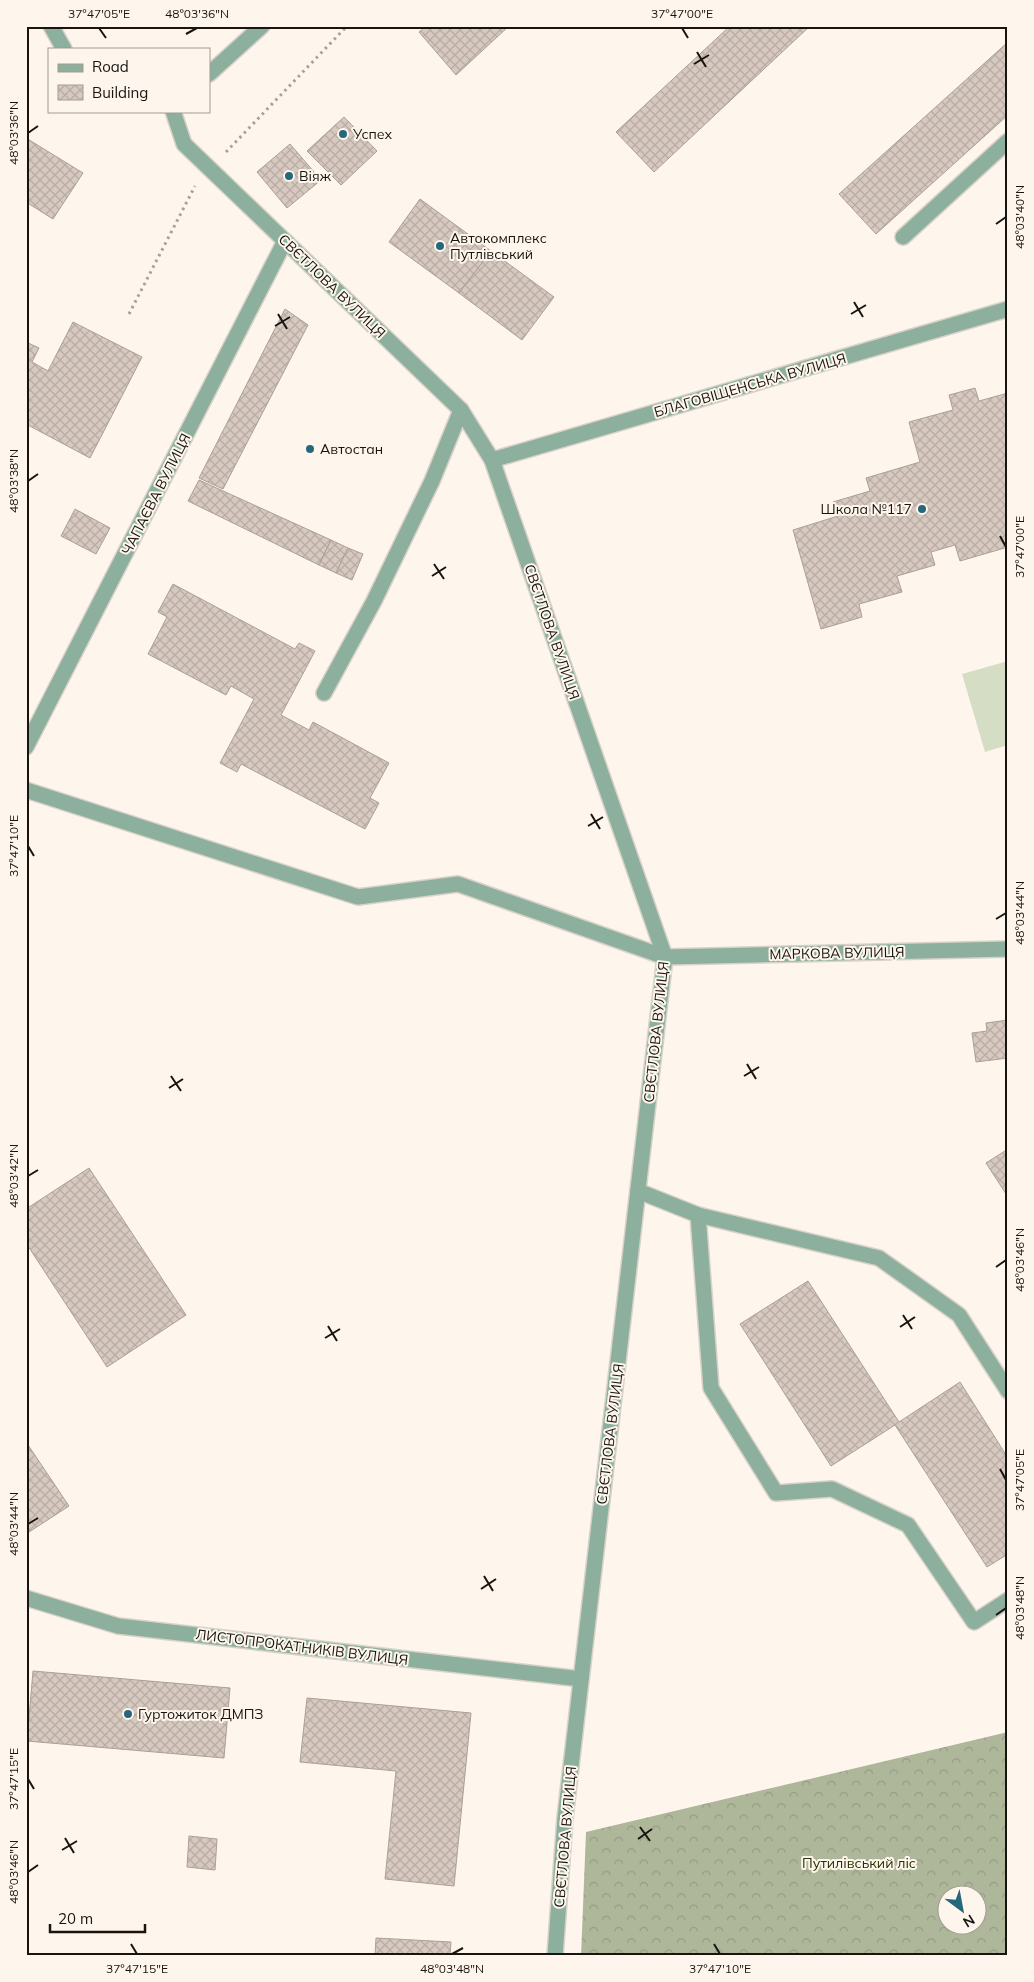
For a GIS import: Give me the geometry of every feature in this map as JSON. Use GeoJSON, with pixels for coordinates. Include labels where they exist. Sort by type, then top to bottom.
{"type":"FeatureCollection","features":[{"type":"Feature","properties":{"kind":"street"},"geometry":{"type":"LineString","coordinates":[[51,26],[63,48]]}},
{"type":"Feature","properties":{"kind":"street"},"geometry":{"type":"LineString","coordinates":[[210,73],[262,26]]}},
{"type":"Feature","properties":{"kind":"street","name":"СВЄТЛОВА ВУЛИЦЯ"},"geometry":{"type":"LineString","coordinates":[[173,112],[184,144],[461,410],[492,460],[665,956],[565,1818],[555,1956]]}},
{"type":"Feature","properties":{"kind":"street"},"geometry":{"type":"LineString","coordinates":[[902,237],[1008,141]]}},
{"type":"Feature","properties":{"kind":"street","name":"ЧАПАЄВА ВУЛИЦЯ"},"geometry":{"type":"LineString","coordinates":[[26,747],[285,241]]}},
{"type":"Feature","properties":{"kind":"street","name":"БЛАГОВІЩЕНСЬКА ВУЛИЦЯ"},"geometry":{"type":"LineString","coordinates":[[492,460],[1008,309]]}},
{"type":"Feature","properties":{"kind":"street"},"geometry":{"type":"LineString","coordinates":[[324,693],[382,584],[432,481],[461,410]]}},
{"type":"Feature","properties":{"kind":"street"},"geometry":{"type":"LineString","coordinates":[[26,790],[358,897],[458,884],[665,956]]}},
{"type":"Feature","properties":{"kind":"street","name":"МАРКОВА ВУЛИЦЯ"},"geometry":{"type":"LineString","coordinates":[[665,956],[1008,949]]}},
{"type":"Feature","properties":{"kind":"street"},"geometry":{"type":"LineString","coordinates":[[638,1191],[698,1215],[879,1258],[959,1315],[1008,1390]]}},
{"type":"Feature","properties":{"kind":"street"},"geometry":{"type":"LineString","coordinates":[[698,1215],[711,1388],[776,1493],[832,1489],[908,1525],[974,1622],[1008,1600]]}},
{"type":"Feature","properties":{"kind":"street","name":"ЛИСТОПРОКАТНИКІВ ВУЛИЦЯ"},"geometry":{"type":"LineString","coordinates":[[26,1598],[118,1626],[581,1679]]}},
{"type":"Feature","properties":{"kind":"green space"},"geometry":{"type":"Polygon","coordinates":[[[1008,661],[1008,745],[985,752],[962,674],[1008,661]]]}},
{"type":"Feature","properties":{"kind":"green space","name":"Путилівський ліс"},"geometry":{"type":"Polygon","coordinates":[[[1008,1732],[1008,1956],[581,1956],[586,1832],[1008,1732]]]}},
{"type":"Feature","properties":{"kind":"building"},"geometry":{"type":"Polygon","coordinates":[[[426,26],[509,26],[456,75],[419,32],[426,26]]]}},
{"type":"Feature","properties":{"kind":"building"},"geometry":{"type":"Polygon","coordinates":[[[730,26],[810,26],[654,172],[616,132],[730,26]]]}},
{"type":"Feature","properties":{"kind":"building"},"geometry":{"type":"Polygon","coordinates":[[[1008,42],[1008,115],[876,234],[839,194],[1008,42]]]}},
{"type":"Feature","properties":{"kind":"building","name":"Успех"},"geometry":{"type":"Polygon","coordinates":[[[344,117],[377,151],[341,185],[307,151],[344,117]]]}},
{"type":"Feature","properties":{"kind":"building"},"geometry":{"type":"Polygon","coordinates":[[[26,138],[83,173],[53,219],[26,202],[26,138]]]}},
{"type":"Feature","properties":{"kind":"building","name":"Віяж"},"geometry":{"type":"Polygon","coordinates":[[[290,144],[321,180],[287,208],[257,172],[290,144]]]}},
{"type":"Feature","properties":{"kind":"building","name":"Автокомплекс Путлівський"},"geometry":{"type":"Polygon","coordinates":[[[420,199],[491,251],[459,293],[389,242],[420,199]]]}},
{"type":"Feature","properties":{"kind":"building"},"geometry":{"type":"Polygon","coordinates":[[[491,251],[554,297],[522,340],[459,293],[491,251]]]}},
{"type":"Feature","properties":{"kind":"building"},"geometry":{"type":"Polygon","coordinates":[[[285,309],[308,325],[223,489],[199,478],[285,309]]]}},
{"type":"Feature","properties":{"kind":"building"},"geometry":{"type":"Polygon","coordinates":[[[73,322],[142,357],[90,458],[26,424],[26,342],[39,348],[32,362],[48,371],[73,322]]]}},
{"type":"Feature","properties":{"kind":"building","name":"Школа №117"},"geometry":{"type":"Polygon","coordinates":[[[975,388],[979,401],[1008,393],[1008,547],[960,561],[955,545],[931,552],[935,565],[897,576],[902,592],[859,604],[862,617],[821,629],[793,530],[838,516],[833,502],[870,491],[866,478],[920,462],[909,422],[953,410],[949,395],[975,388]]]}},
{"type":"Feature","properties":{"kind":"building"},"geometry":{"type":"Polygon","coordinates":[[[199,480],[331,540],[319,565],[188,501],[199,480]]]}},
{"type":"Feature","properties":{"kind":"building"},"geometry":{"type":"Polygon","coordinates":[[[75,509],[110,528],[96,554],[61,536],[75,509]]]}},
{"type":"Feature","properties":{"kind":"building"},"geometry":{"type":"Polygon","coordinates":[[[331,540],[348,548],[336,573],[319,565],[331,540]]]}},
{"type":"Feature","properties":{"kind":"building"},"geometry":{"type":"Polygon","coordinates":[[[348,548],[363,554],[352,580],[336,573],[348,548]]]}},
{"type":"Feature","properties":{"kind":"building"},"geometry":{"type":"Polygon","coordinates":[[[173,584],[295,649],[299,643],[315,651],[281,715],[309,730],[313,722],[389,763],[370,798],[379,803],[365,829],[241,764],[237,772],[220,763],[254,699],[231,686],[226,695],[148,654],[167,617],[158,612],[173,584]]]}},
{"type":"Feature","properties":{"kind":"building"},"geometry":{"type":"Polygon","coordinates":[[[1008,1020],[1008,1058],[976,1062],[972,1033],[987,1031],[986,1023],[1008,1020]]]}},
{"type":"Feature","properties":{"kind":"building"},"geometry":{"type":"Polygon","coordinates":[[[1008,1149],[1008,1197],[986,1163],[1008,1149]]]}},
{"type":"Feature","properties":{"kind":"building"},"geometry":{"type":"Polygon","coordinates":[[[89,1168],[186,1315],[107,1367],[26,1243],[26,1209],[89,1168]]]}},
{"type":"Feature","properties":{"kind":"building"},"geometry":{"type":"Polygon","coordinates":[[[808,1281],[899,1422],[960,1382],[1008,1458],[1008,1554],[987,1567],[895,1425],[831,1466],[740,1324],[808,1281]]]}},
{"type":"Feature","properties":{"kind":"building"},"geometry":{"type":"Polygon","coordinates":[[[26,1442],[69,1506],[26,1534],[26,1442]]]}},
{"type":"Feature","properties":{"kind":"building","name":"Гуртожиток ДМПЗ"},"geometry":{"type":"Polygon","coordinates":[[[33,1671],[230,1688],[224,1758],[27,1741],[33,1671]]]}},
{"type":"Feature","properties":{"kind":"building"},"geometry":{"type":"Polygon","coordinates":[[[307,1698],[471,1713],[454,1886],[385,1879],[396,1771],[300,1762],[307,1698]]]}},
{"type":"Feature","properties":{"kind":"building"},"geometry":{"type":"Polygon","coordinates":[[[189,1836],[217,1839],[215,1870],[187,1867],[189,1836]]]}},
{"type":"Feature","properties":{"kind":"building"},"geometry":{"type":"Polygon","coordinates":[[[376,1938],[451,1942],[450,1956],[375,1956],[376,1938]]]}},
{"type":"Feature","properties":{"kind":"place","name":"Успех"},"geometry":{"type":"Point","coordinates":[343,134]}},
{"type":"Feature","properties":{"kind":"place","name":"Віяж"},"geometry":{"type":"Point","coordinates":[289,176]}},
{"type":"Feature","properties":{"kind":"place","name":"Автокомплекс Путлівський"},"geometry":{"type":"Point","coordinates":[440,246]}},
{"type":"Feature","properties":{"kind":"place","name":"Автостан"},"geometry":{"type":"Point","coordinates":[310,449]}},
{"type":"Feature","properties":{"kind":"place","name":"Школа №117"},"geometry":{"type":"Point","coordinates":[922,509]}},
{"type":"Feature","properties":{"kind":"place","name":"Гуртожиток ДМПЗ"},"geometry":{"type":"Point","coordinates":[128,1714]}}]}
